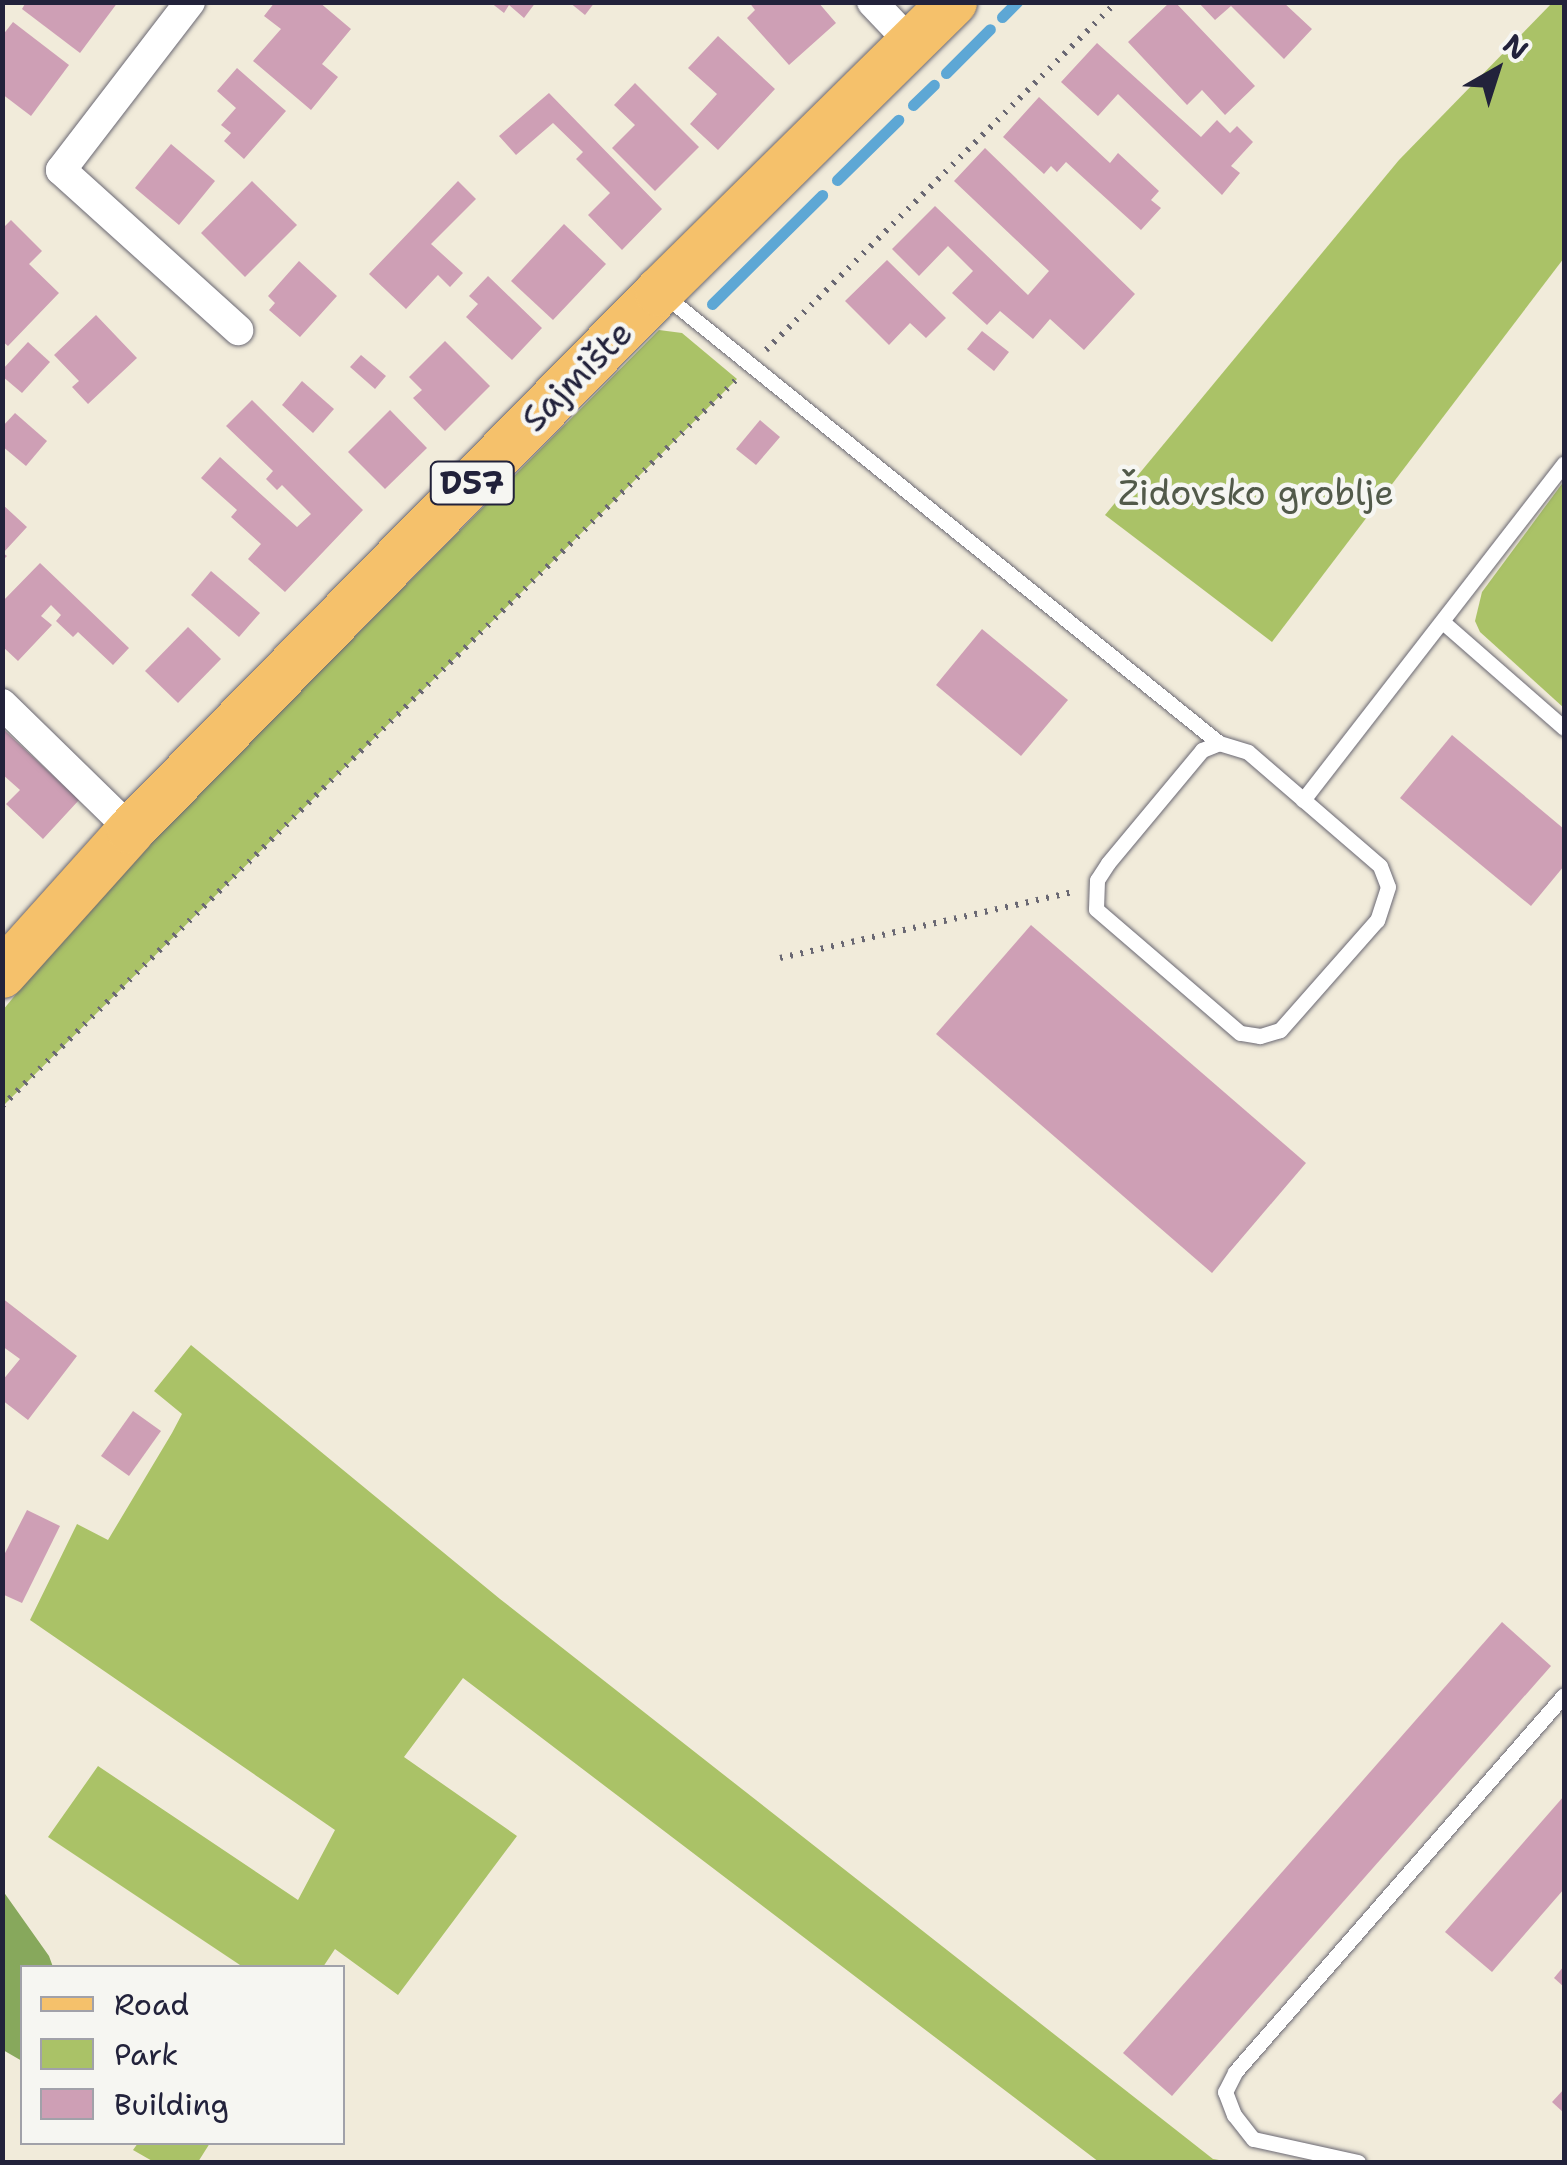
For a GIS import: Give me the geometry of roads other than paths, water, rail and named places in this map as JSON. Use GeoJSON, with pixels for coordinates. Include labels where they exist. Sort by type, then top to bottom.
{"type":"FeatureCollection","features":[{"type":"Feature","properties":{"kind":"main road","name":"Sajmište"},"geometry":{"type":"LineString","coordinates":[[2,974],[131,830],[660,292],[953,2]]}},
{"type":"Feature","properties":{"kind":"street"},"geometry":{"type":"LineString","coordinates":[[190,2],[61,170],[238,330]]}},
{"type":"Feature","properties":{"kind":"street"},"geometry":{"type":"LineString","coordinates":[[872,2],[911,44]]}},
{"type":"Feature","properties":{"kind":"street"},"geometry":{"type":"LineString","coordinates":[[2,704],[131,830]]}},
{"type":"Feature","properties":{"kind":"lane"},"geometry":{"type":"LineString","coordinates":[[660,292],[1219,743],[1248,752],[1380,866],[1388,886],[1377,920],[1280,1030],[1260,1036],[1240,1033],[1096,908],[1096,886],[1108,863],[1202,750],[1219,743]]}},
{"type":"Feature","properties":{"kind":"lane"},"geometry":{"type":"LineString","coordinates":[[1303,800],[1444,623],[1564,463]]}},
{"type":"Feature","properties":{"kind":"lane"},"geometry":{"type":"LineString","coordinates":[[1444,623],[1564,728]]}},
{"type":"Feature","properties":{"kind":"lane"},"geometry":{"type":"LineString","coordinates":[[1358,2162],[1253,2139],[1234,2115],[1225,2092],[1235,2072],[1564,1694]]}},
{"type":"Feature","properties":{"kind":"waterway"},"geometry":{"type":"LineString","coordinates":[[1002,17],[1017,2]]}},
{"type":"Feature","properties":{"kind":"waterway"},"geometry":{"type":"LineString","coordinates":[[946,73],[990,29]]}},
{"type":"Feature","properties":{"kind":"waterway"},"geometry":{"type":"LineString","coordinates":[[913,105],[934,85]]}},
{"type":"Feature","properties":{"kind":"waterway"},"geometry":{"type":"LineString","coordinates":[[837,180],[898,120]]}},
{"type":"Feature","properties":{"kind":"waterway"},"geometry":{"type":"LineString","coordinates":[[712,304],[822,195]]}},
{"type":"Feature","properties":{"kind":"park label","name":"Židovsko groblje"},"geometry":{"type":"Point","coordinates":[1256,493]}}]}
